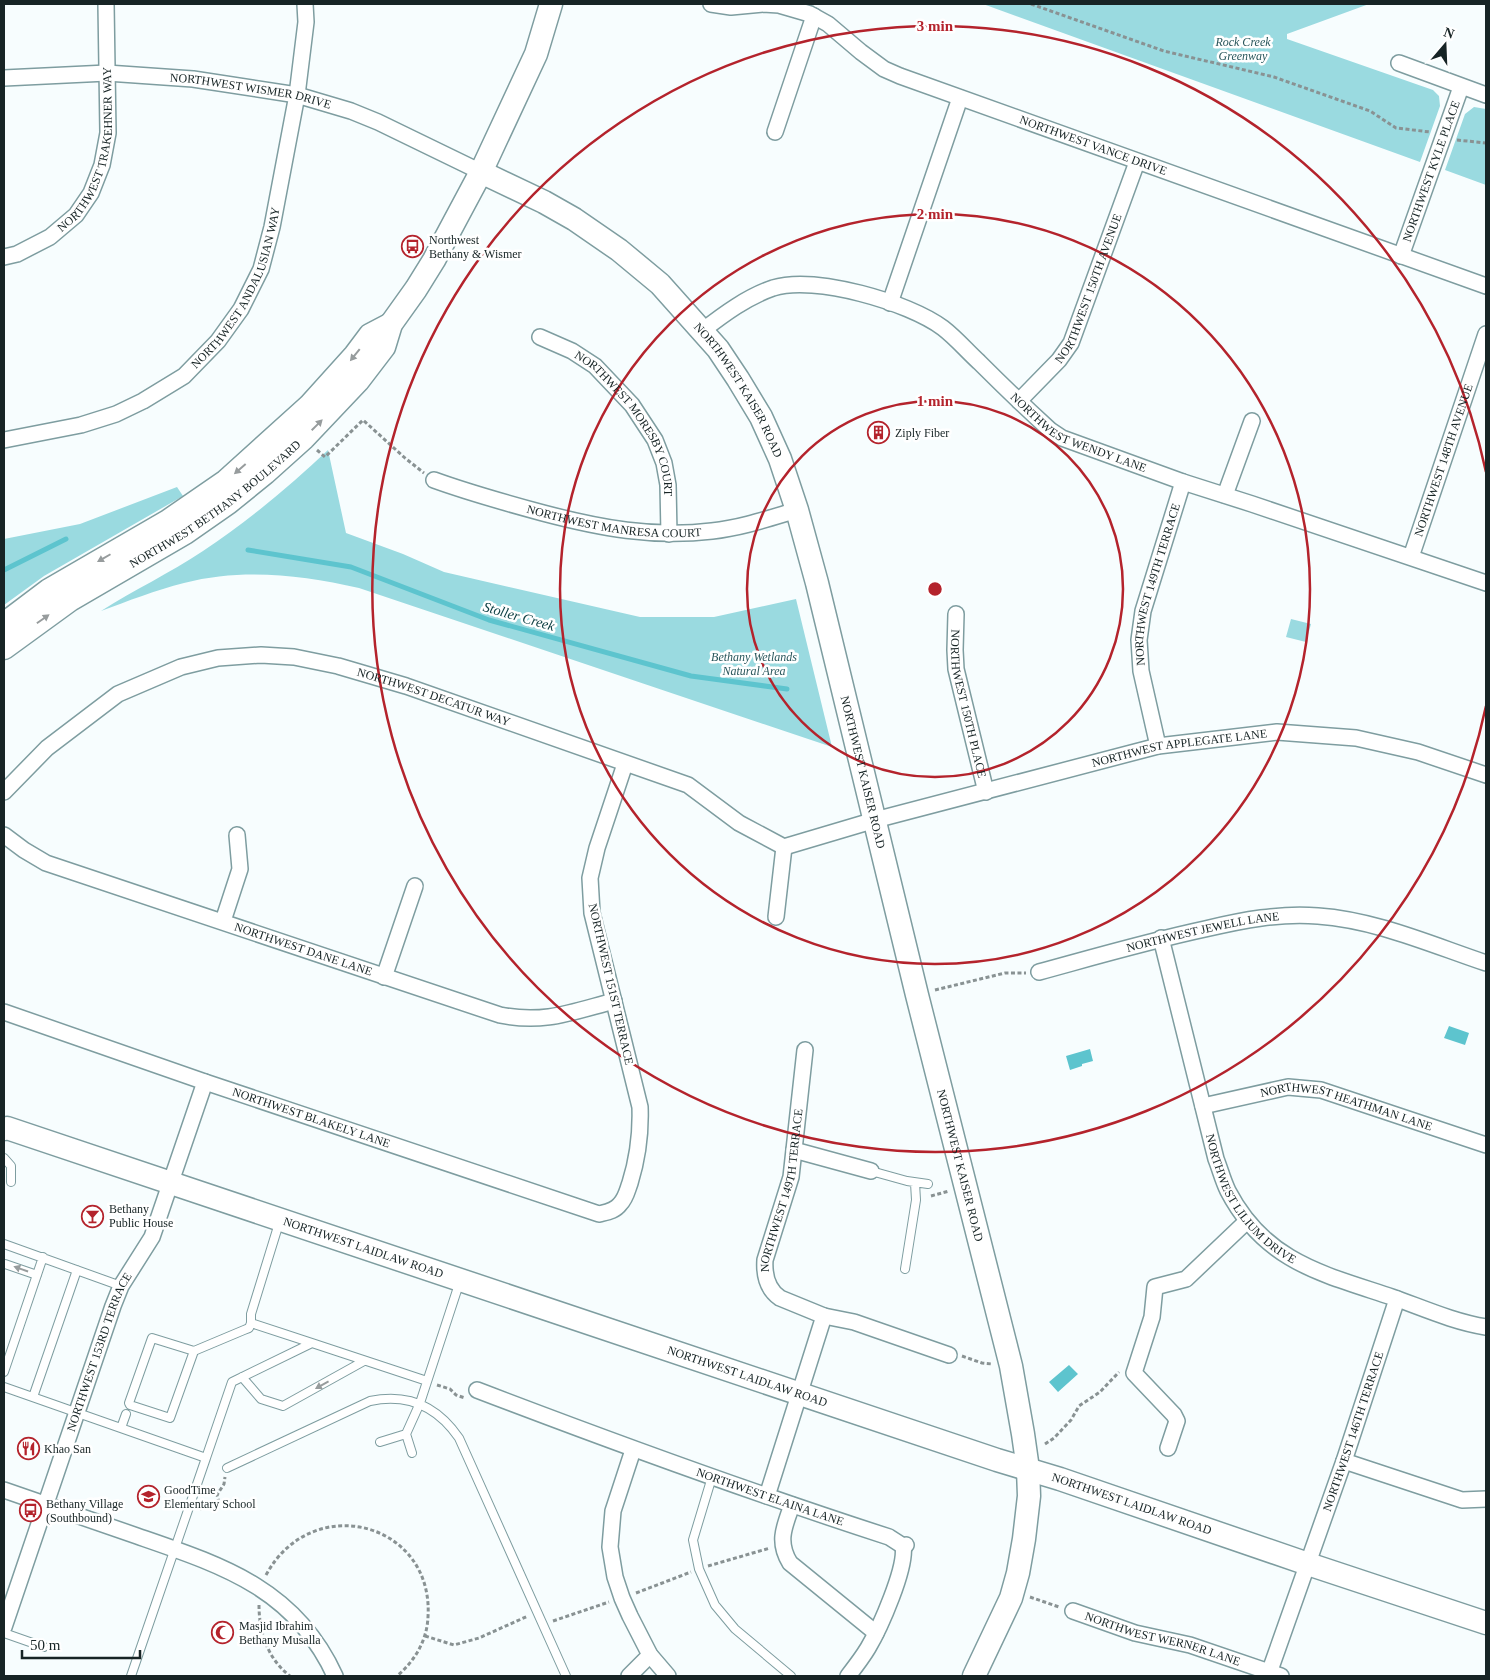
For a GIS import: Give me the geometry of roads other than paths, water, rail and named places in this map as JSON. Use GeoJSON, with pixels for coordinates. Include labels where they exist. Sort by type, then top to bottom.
{"type":"FeatureCollection","features":[{"type":"Feature","properties":{"kind":"main road"},"geometry":{"type":"LineString","coordinates":[[481,172],[536,54],[551,4]]}},
{"type":"Feature","properties":{"kind":"main road","name":"NORTHWEST BETHANY BOULEVARD"},"geometry":{"type":"LineString","coordinates":[[4,648],[70,600],[214,513],[265,473],[304,438],[358,381],[384,347],[391,324],[434,260],[481,172]]}},
{"type":"Feature","properties":{"kind":"main road","name":"NORTHWEST KAISER ROAD"},"geometry":{"type":"LineString","coordinates":[[481,172],[544,202],[574,219],[606,240],[660,284],[718,349],[733,370],[761,417],[780,459],[797,510],[820,592],[917,994],[1011,1366],[1028,1469],[1029,1496],[1018,1573],[991,1642],[974,1676]]}},
{"type":"Feature","properties":{"kind":"main road","name":"NORTHWEST BETHANY BOULEVARD"},"geometry":{"type":"LineString","coordinates":[[4,624],[49,590],[168,520],[226,481],[309,406],[370,335],[391,324]]}},
{"type":"Feature","properties":{"kind":"main road","name":"NORTHWEST LAIDLAW ROAD"},"geometry":{"type":"LineString","coordinates":[[5,1126],[1486,1623]]}},
{"type":"Feature","properties":{"kind":"street","name":"NORTHWEST TRAKEHNER WAY"},"geometry":{"type":"LineString","coordinates":[[4,257],[17,254],[50,237],[76,215],[91,194],[102,165],[108,133],[106,4]]}},
{"type":"Feature","properties":{"kind":"street","name":"NORTHWEST ANDALUSIAN WAY"},"geometry":{"type":"LineString","coordinates":[[4,440],[81,425],[116,414],[143,401],[184,376],[218,341],[241,309],[262,269],[272,227],[297,95],[306,22],[306,4]]}},
{"type":"Feature","properties":{"kind":"street","name":"NORTHWEST VANCE DRIVE"},"geometry":{"type":"LineString","coordinates":[[711,4],[731,7],[763,4],[779,5],[814,16],[832,27],[884,69],[1137,162],[1486,286]]}},
{"type":"Feature","properties":{"kind":"street"},"geometry":{"type":"LineString","coordinates":[[775,132],[814,16]]}},
{"type":"Feature","properties":{"kind":"street","name":"NORTHWEST KYLE PLACE"},"geometry":{"type":"LineString","coordinates":[[1399,63],[1486,95]]}},
{"type":"Feature","properties":{"kind":"street","name":"NORTHWEST WISMER DRIVE"},"geometry":{"type":"LineString","coordinates":[[4,78],[107,73],[193,79],[297,95],[351,111],[378,122],[481,172]]}},
{"type":"Feature","properties":{"kind":"street","name":"NORTHWEST KYLE PLACE"},"geometry":{"type":"LineString","coordinates":[[1401,256],[1462,87]]}},
{"type":"Feature","properties":{"kind":"street"},"geometry":{"type":"LineString","coordinates":[[890,303],[960,98]]}},
{"type":"Feature","properties":{"kind":"street","name":"NORTHWEST 150TH AVENUE"},"geometry":{"type":"LineString","coordinates":[[1019,402],[1059,360],[1071,343],[1137,162]]}},
{"type":"Feature","properties":{"kind":"street","name":"NORTHWEST WENDY LANE"},"geometry":{"type":"LineString","coordinates":[[702,331],[748,299],[774,288],[792,285],[806,284],[834,287],[890,303],[915,312],[943,328],[1019,402],[1050,430],[1062,438],[1183,482],[1486,583]]}},
{"type":"Feature","properties":{"kind":"street","name":"NORTHWEST 148TH AVENUE"},"geometry":{"type":"LineString","coordinates":[[1410,557],[1486,334]]}},
{"type":"Feature","properties":{"kind":"street","name":"NORTHWEST MORESBY COURT"},"geometry":{"type":"LineString","coordinates":[[540,337],[572,351],[595,366],[632,405],[655,440],[664,462],[668,485],[669,534]]}},
{"type":"Feature","properties":{"kind":"street"},"geometry":{"type":"LineString","coordinates":[[1225,495],[1252,421]]}},
{"type":"Feature","properties":{"kind":"street","name":"NORTHWEST MANRESA COURT"},"geometry":{"type":"LineString","coordinates":[[434,480],[471,493],[570,520],[616,530],[669,534],[713,531],[757,522],[797,510]]}},
{"type":"Feature","properties":{"kind":"street","name":"NORTHWEST 149TH TERRACE"},"geometry":{"type":"LineString","coordinates":[[1158,746],[1140,671],[1138,640],[1143,611],[1183,482]]}},
{"type":"Feature","properties":{"kind":"street","name":"NORTHWEST 150TH PLACE"},"geometry":{"type":"LineString","coordinates":[[956,614],[956,669],[986,792]]}},
{"type":"Feature","properties":{"kind":"street","name":"NORTHWEST DECATUR WAY"},"geometry":{"type":"LineString","coordinates":[[4,792],[47,748],[118,694],[181,667],[218,658],[261,655],[294,657],[338,666],[406,686],[688,785],[739,823],[784,847]]}},
{"type":"Feature","properties":{"kind":"street","name":"NORTHWEST APPLEGATE LANE"},"geometry":{"type":"LineString","coordinates":[[875,820],[1158,746],[1278,732],[1356,738],[1418,752],[1486,776]]}},
{"type":"Feature","properties":{"kind":"street","name":"NORTHWEST 151ST TERRACE"},"geometry":{"type":"LineString","coordinates":[[620,1205],[625,1197],[636,1164],[641,1130],[640,1107],[592,913],[590,878],[625,764]]}},
{"type":"Feature","properties":{"kind":"street"},"geometry":{"type":"LineString","coordinates":[[776,918],[784,847],[875,820]]}},
{"type":"Feature","properties":{"kind":"street","name":"NORTHWEST DANE LANE"},"geometry":{"type":"LineString","coordinates":[[4,835],[46,863],[500,1015],[518,1019],[551,1018],[614,1002]]}},
{"type":"Feature","properties":{"kind":"street"},"geometry":{"type":"LineString","coordinates":[[222,921],[240,869],[237,835]]}},
{"type":"Feature","properties":{"kind":"street"},"geometry":{"type":"LineString","coordinates":[[384,977],[415,886]]}},
{"type":"Feature","properties":{"kind":"street","name":"NORTHWEST JEWELL LANE"},"geometry":{"type":"LineString","coordinates":[[1039,972],[1161,938],[1248,919],[1283,915],[1319,916],[1373,925],[1486,963]]}},
{"type":"Feature","properties":{"kind":"street","name":"NORTHWEST LILIUM DRIVE"},"geometry":{"type":"LineString","coordinates":[[1161,938],[1216,1159],[1228,1190],[1247,1221],[1258,1234],[1285,1256],[1317,1272],[1475,1325],[1486,1327]]}},
{"type":"Feature","properties":{"kind":"street","name":"NORTHWEST BLAKELY LANE"},"geometry":{"type":"LineString","coordinates":[[4,1012],[205,1082],[600,1214],[610,1212],[620,1205]]}},
{"type":"Feature","properties":{"kind":"street","name":"NORTHWEST 149TH TERRACE"},"geometry":{"type":"LineString","coordinates":[[804,1050],[792,1177],[765,1260],[764,1271],[767,1283],[774,1294],[780,1298],[824,1316],[854,1322],[949,1355]]}},
{"type":"Feature","properties":{"kind":"street","name":"NORTHWEST 153RD TERRACE"},"geometry":{"type":"LineString","coordinates":[[4,1627],[121,1286],[152,1237],[205,1082]]}},
{"type":"Feature","properties":{"kind":"street","name":"NORTHWEST HEATHMAN LANE"},"geometry":{"type":"LineString","coordinates":[[1203,1106],[1288,1087],[1321,1090],[1486,1145]]}},
{"type":"Feature","properties":{"kind":"street"},"geometry":{"type":"LineString","coordinates":[[794,1150],[871,1171]]}},
{"type":"Feature","properties":{"kind":"street"},"geometry":{"type":"LineString","coordinates":[[1168,1448],[1177,1421],[1134,1374],[1134,1369],[1152,1317],[1155,1287],[1186,1279],[1247,1221]]}},
{"type":"Feature","properties":{"kind":"street","name":"NORTHWEST 146TH TERRACE"},"geometry":{"type":"LineString","coordinates":[[1273,1675],[1308,1564],[1397,1299]]}},
{"type":"Feature","properties":{"kind":"street"},"geometry":{"type":"LineString","coordinates":[[767,1496],[824,1316]]}},
{"type":"Feature","properties":{"kind":"street","name":"NORTHWEST ELAINA LANE"},"geometry":{"type":"LineString","coordinates":[[477,1390],[633,1450],[889,1537],[904,1546],[902,1567],[876,1633]]}},
{"type":"Feature","properties":{"kind":"street"},"geometry":{"type":"LineString","coordinates":[[633,1450],[614,1512],[610,1547],[615,1577],[622,1598],[650,1655],[668,1676]]}},
{"type":"Feature","properties":{"kind":"street"},"geometry":{"type":"LineString","coordinates":[[1344,1461],[1462,1500],[1486,1499]]}},
{"type":"Feature","properties":{"kind":"street"},"geometry":{"type":"LineString","coordinates":[[4,1490],[206,1560],[247,1580],[282,1604],[307,1631],[335,1676]]}},
{"type":"Feature","properties":{"kind":"street"},"geometry":{"type":"LineString","coordinates":[[792,1505],[784,1526],[782,1544],[785,1555],[790,1563],[876,1633],[848,1676]]}},
{"type":"Feature","properties":{"kind":"street","name":"NORTHWEST WERNER LANE"},"geometry":{"type":"LineString","coordinates":[[1073,1611],[1135,1633],[1190,1645],[1273,1675]]}},
{"type":"Feature","properties":{"kind":"street"},"geometry":{"type":"LineString","coordinates":[[629,1676],[650,1655]]}},
{"type":"Feature","properties":{"kind":"lane"},"geometry":{"type":"LineString","coordinates":[[4,1158],[11,1166],[11,1182]]}},
{"type":"Feature","properties":{"kind":"lane"},"geometry":{"type":"LineString","coordinates":[[871,1171],[915,1183],[928,1184]]}},
{"type":"Feature","properties":{"kind":"lane"},"geometry":{"type":"LineString","coordinates":[[905,1269],[916,1200],[915,1183]]}},
{"type":"Feature","properties":{"kind":"lane"},"geometry":{"type":"LineString","coordinates":[[194,1351],[170,1418],[130,1405],[132,1394],[152,1338],[194,1351],[249,1328],[251,1314],[281,1218]]}},
{"type":"Feature","properties":{"kind":"lane"},"geometry":{"type":"LineString","coordinates":[[4,1244],[121,1286]]}},
{"type":"Feature","properties":{"kind":"lane"},"geometry":{"type":"LineString","coordinates":[[4,1372],[43,1257]]}},
{"type":"Feature","properties":{"kind":"lane"},"geometry":{"type":"LineString","coordinates":[[5,1264],[37,1275]]}},
{"type":"Feature","properties":{"kind":"lane"},"geometry":{"type":"LineString","coordinates":[[33,1397],[77,1270]]}},
{"type":"Feature","properties":{"kind":"lane"},"geometry":{"type":"LineString","coordinates":[[412,1454],[406,1434],[420,1403],[461,1279]]}},
{"type":"Feature","properties":{"kind":"lane"},"geometry":{"type":"LineString","coordinates":[[251,1322],[427,1382]]}},
{"type":"Feature","properties":{"kind":"lane"},"geometry":{"type":"LineString","coordinates":[[131,1676],[232,1382],[312,1343]]}},
{"type":"Feature","properties":{"kind":"lane"},"geometry":{"type":"LineString","coordinates":[[242,1377],[261,1399],[282,1406],[364,1361]]}},
{"type":"Feature","properties":{"kind":"lane"},"geometry":{"type":"LineString","coordinates":[[4,1388],[206,1458]]}},
{"type":"Feature","properties":{"kind":"lane"},"geometry":{"type":"LineString","coordinates":[[227,1468],[370,1401],[384,1398],[420,1403],[450,1424],[459,1438],[566,1676]]}},
{"type":"Feature","properties":{"kind":"lane"},"geometry":{"type":"LineString","coordinates":[[121,1428],[126,1414]]}},
{"type":"Feature","properties":{"kind":"lane"},"geometry":{"type":"LineString","coordinates":[[380,1442],[406,1434]]}},
{"type":"Feature","properties":{"kind":"lane"},"geometry":{"type":"LineString","coordinates":[[712,1477],[693,1540],[698,1569],[715,1605],[735,1629],[791,1676]]}},
{"type":"Feature","properties":{"kind":"lane"},"geometry":{"type":"LineString","coordinates":[[4,1633],[44,1647]]}},
{"type":"Feature","properties":{"kind":"waterway","name":"Stoller Creek"},"geometry":{"type":"LineString","coordinates":[[4,570],[66,539]]}},
{"type":"Feature","properties":{"kind":"waterway","name":"Stoller Creek"},"geometry":{"type":"LineString","coordinates":[[248,550],[351,567],[489,620],[691,676],[787,689]]}},
{"type":"Feature","properties":{"kind":"place","name":"Northwest Bethany & Wismer"},"geometry":{"type":"Point","coordinates":[413,247]}},
{"type":"Feature","properties":{"kind":"place","name":"Ziply Fiber"},"geometry":{"type":"Point","coordinates":[879,433]}},
{"type":"Feature","properties":{"kind":"place","name":"Bethany Public House"},"geometry":{"type":"Point","coordinates":[93,1216]}},
{"type":"Feature","properties":{"kind":"place","name":"Khao San"},"geometry":{"type":"Point","coordinates":[28,1449]}},
{"type":"Feature","properties":{"kind":"place","name":"GoodTime Elementary School"},"geometry":{"type":"Point","coordinates":[148,1497]}},
{"type":"Feature","properties":{"kind":"place","name":"Bethany Village (Southbound)"},"geometry":{"type":"Point","coordinates":[30,1511]}},
{"type":"Feature","properties":{"kind":"place","name":"Masjid Ibrahim Bethany Musalla"},"geometry":{"type":"Point","coordinates":[223,1633]}},
{"type":"Feature","properties":{"kind":"park label","name":"Rock Creek Greenway"},"geometry":{"type":"Point","coordinates":[1243,49]}},
{"type":"Feature","properties":{"kind":"park label","name":"Bethany Wetlands Natural Area"},"geometry":{"type":"Point","coordinates":[754,664]}}]}
